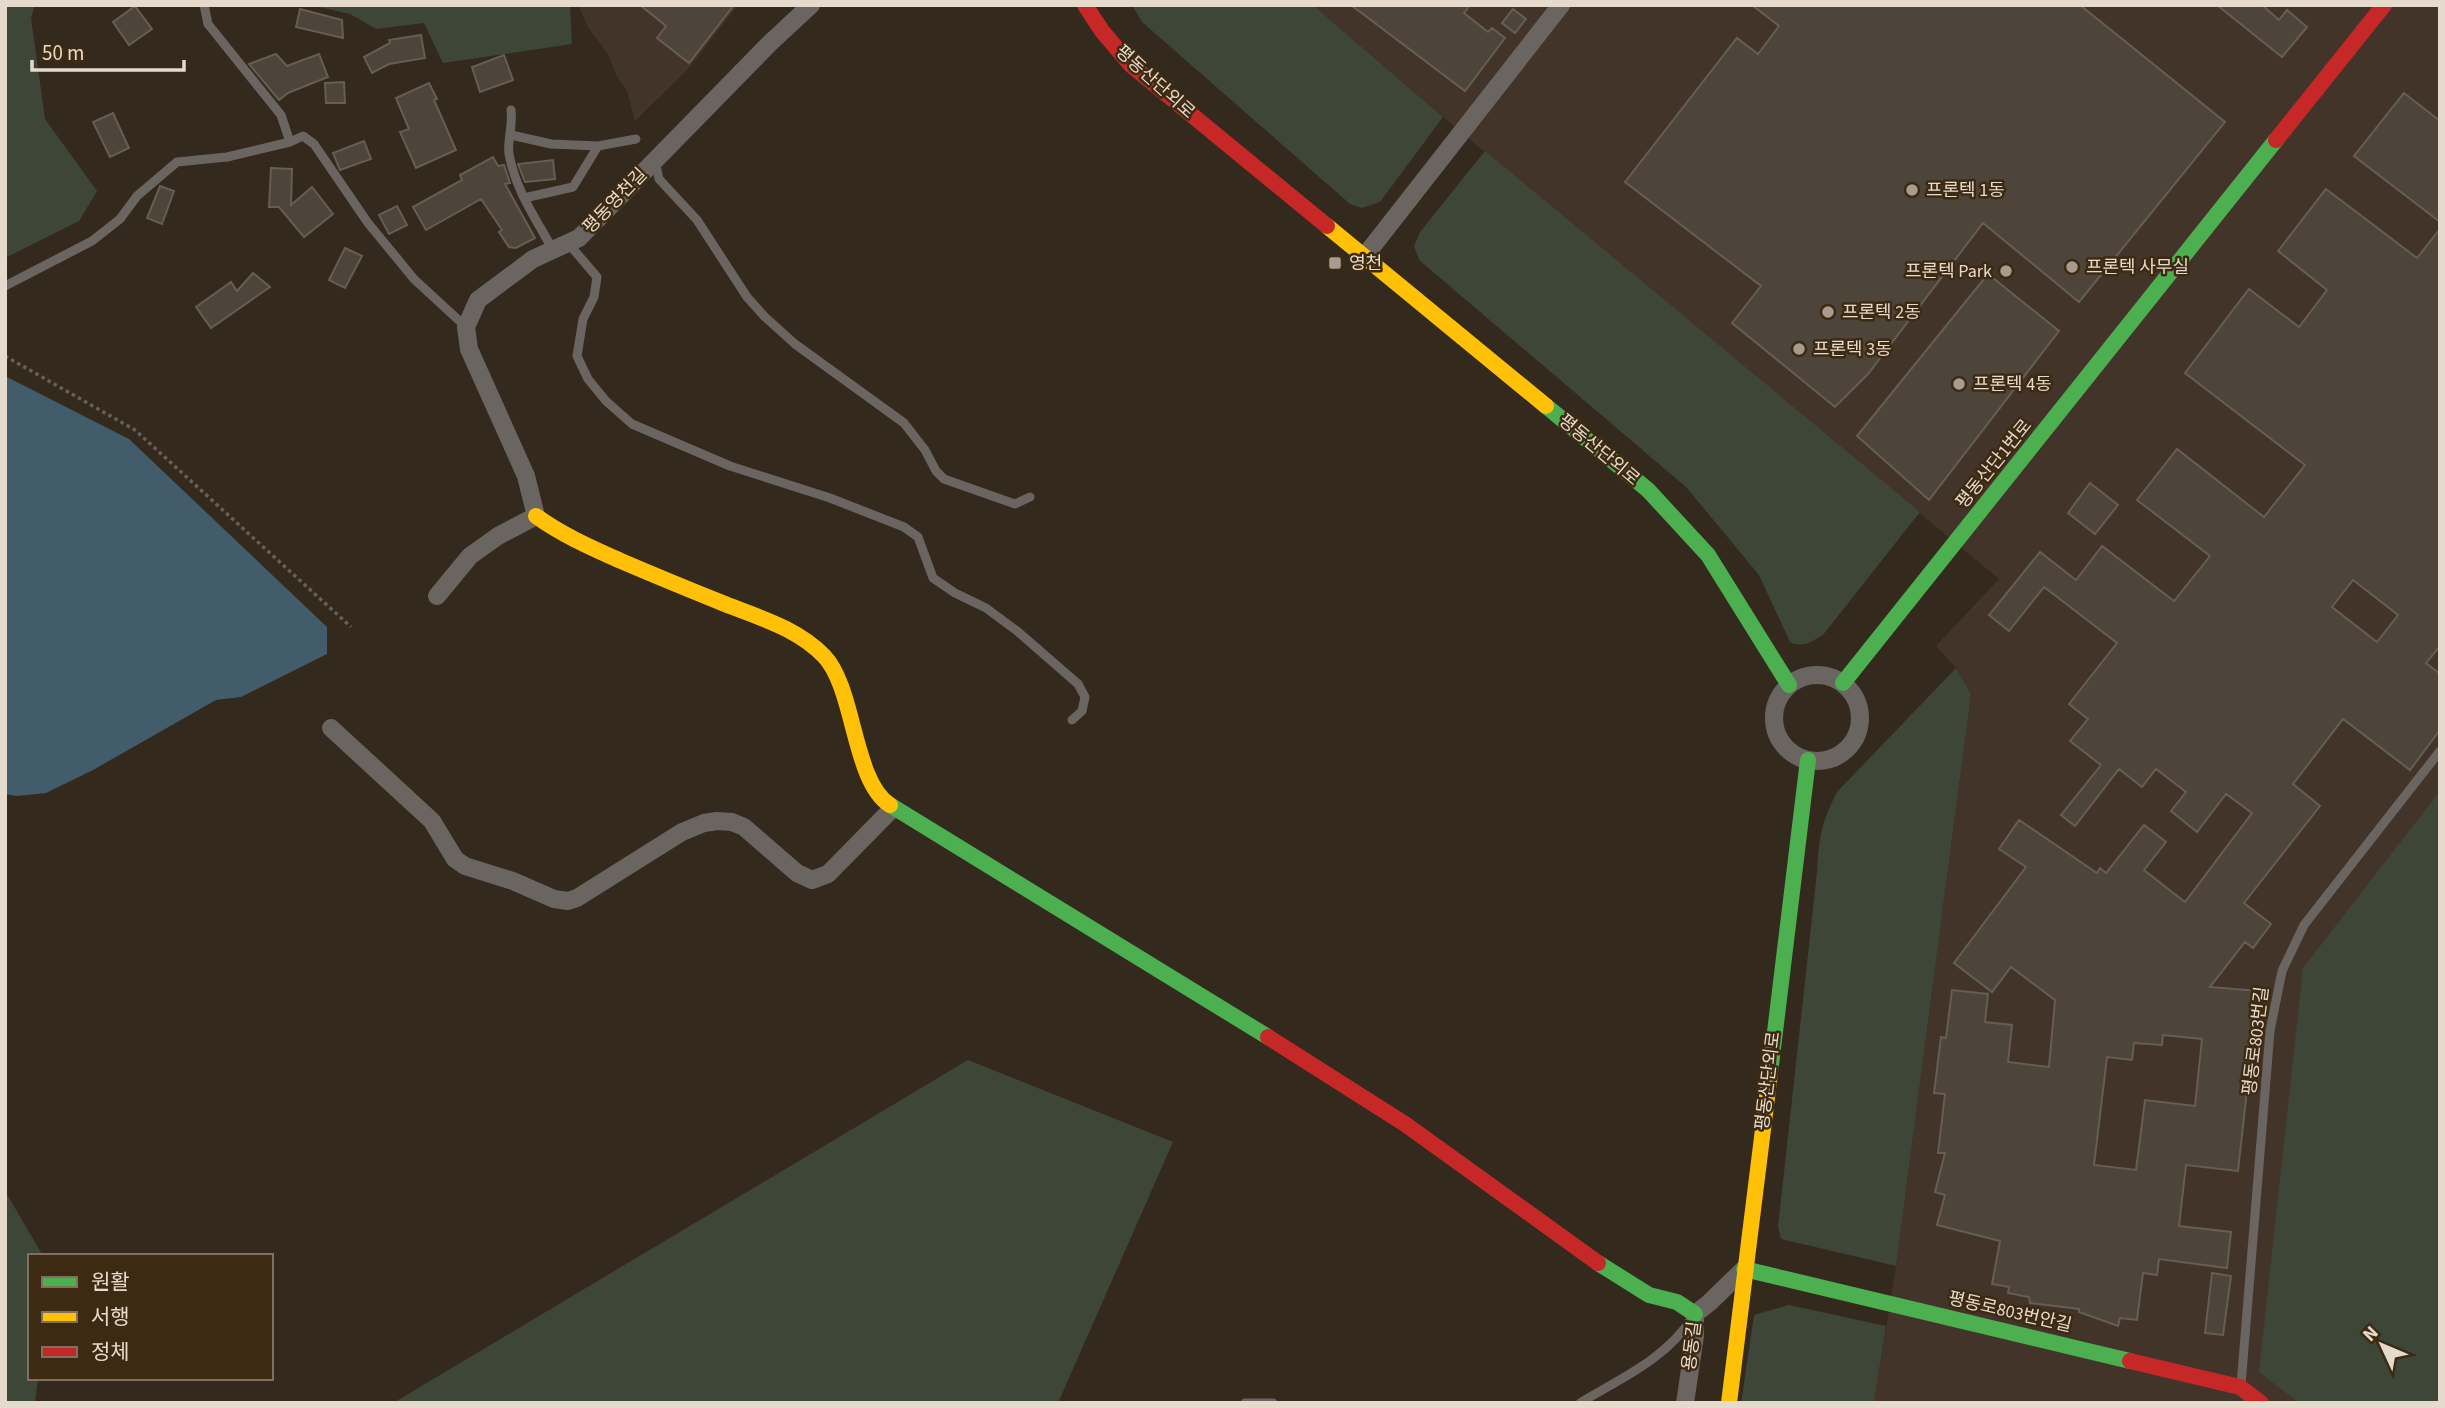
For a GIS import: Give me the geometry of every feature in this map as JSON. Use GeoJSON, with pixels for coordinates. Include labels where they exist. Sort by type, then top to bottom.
{"type":"FeatureCollection","features":[{"type":"Feature","properties":{"kind":"street","name":"평동영천길"},"geometry":{"type":"LineString","coordinates":[[466,327],[478,300],[533,259],[579,238],[770,43],[811,5]]}},
{"type":"Feature","properties":{"kind":"street","name":"평동산단외로"},"geometry":{"type":"LineString","coordinates":[[1085,5],[1102,31],[1131,65],[1648,490],[1708,555],[1789,685]]}},
{"type":"Feature","properties":{"kind":"street"},"geometry":{"type":"LineString","coordinates":[[1364,257],[1561,5]]}},
{"type":"Feature","properties":{"kind":"street","name":"평동산단1번로"},"geometry":{"type":"LineString","coordinates":[[1843,683],[2384,5]]}},
{"type":"Feature","properties":{"kind":"street"},"geometry":{"type":"LineString","coordinates":[[466,327],[469,349],[526,476],[537,516],[551,528],[652,575],[794,632],[817,648],[836,672],[877,792],[893,808],[1394,1117],[1619,1278],[1649,1295],[1677,1302],[1695,1314]]}},
{"type":"Feature","properties":{"kind":"street"},"geometry":{"type":"LineString","coordinates":[[437,596],[470,556],[498,536],[537,516]]}},
{"type":"Feature","properties":{"kind":"street"},"geometry":{"type":"LineString","coordinates":[[1815,674],[1830,676],[1843,683],[1859,708],[1860,723],[1855,738],[1847,749],[1822,761],[1795,756],[1777,736],[1773,722],[1774,708],[1780,695],[1800,677],[1815,674]]}},
{"type":"Feature","properties":{"kind":"street"},"geometry":{"type":"LineString","coordinates":[[331,728],[432,821],[455,859],[465,866],[568,901],[682,832],[717,821],[732,822],[744,827],[797,873],[812,880],[828,874],[893,808]]}},
{"type":"Feature","properties":{"kind":"street","name":"평동산단외로"},"geometry":{"type":"LineString","coordinates":[[1729,1403],[1808,760]]}},
{"type":"Feature","properties":{"kind":"street","name":"평동로803번안길"},"geometry":{"type":"LineString","coordinates":[[1744,1269],[2241,1387],[2261,1403]]}},
{"type":"Feature","properties":{"kind":"street","name":"용동길"},"geometry":{"type":"LineString","coordinates":[[1685,1403],[1695,1336],[1695,1314],[1744,1269]]}},
{"type":"Feature","properties":{"kind":"lane"},"geometry":{"type":"LineString","coordinates":[[204,5],[208,24],[281,115],[290,142]]}},
{"type":"Feature","properties":{"kind":"lane"},"geometry":{"type":"LineString","coordinates":[[511,110],[508,151],[519,189],[560,247],[597,277],[594,297],[583,319],[577,356],[588,379],[606,401],[632,424],[691,451],[830,498],[904,527],[918,537],[933,578],[955,593],[986,608],[1077,684],[1085,697],[1082,711],[1072,720]]}},
{"type":"Feature","properties":{"kind":"lane"},"geometry":{"type":"LineString","coordinates":[[511,135],[551,144],[598,146],[636,139]]}},
{"type":"Feature","properties":{"kind":"lane"},"geometry":{"type":"LineString","coordinates":[[5,286],[92,241],[120,219],[137,196],[177,162],[228,157],[290,142],[303,136],[314,144],[368,223],[398,261],[466,327]]}},
{"type":"Feature","properties":{"kind":"lane"},"geometry":{"type":"LineString","coordinates":[[524,198],[573,187],[598,146]]}},
{"type":"Feature","properties":{"kind":"lane"},"geometry":{"type":"LineString","coordinates":[[655,160],[659,179],[697,220],[747,297],[765,317],[795,344],[904,423],[944,480],[1015,504],[1030,496]]}},
{"type":"Feature","properties":{"kind":"lane","name":"평동로803번길"},"geometry":{"type":"LineString","coordinates":[[2241,1387],[2270,1031],[2281,971],[2304,925],[2440,751]]}},
{"type":"Feature","properties":{"kind":"lane"},"geometry":{"type":"LineString","coordinates":[[1580,1403],[1657,1357],[1680,1336],[1695,1314]]}},
{"type":"Feature","properties":{"kind":"lane"},"geometry":{"type":"LineString","coordinates":[[1245,1403],[1273,1403]]}},
{"type":"Feature","properties":{"kind":"path"},"geometry":{"type":"LineString","coordinates":[[5,356],[135,430],[351,627]]}},
{"type":"Feature","properties":{"kind":"shaded area"},"geometry":{"type":"Polygon","coordinates":[[[578,5],[738,5],[688,69],[635,121],[627,91],[617,77],[608,54],[589,29],[578,5]]]}},
{"type":"Feature","properties":{"kind":"shaded area"},"geometry":{"type":"Polygon","coordinates":[[[1313,5],[2440,5],[2440,1403],[1874,1403],[1896,1266],[1971,694],[1956,668],[1936,646],[1999,579],[1443,117],[1313,5]]]}},
{"type":"Feature","properties":{"kind":"green space"},"geometry":{"type":"Polygon","coordinates":[[[5,5],[35,5],[31,18],[45,119],[97,191],[79,221],[5,258],[5,5]]]}},
{"type":"Feature","properties":{"kind":"green space"},"geometry":{"type":"Polygon","coordinates":[[[310,5],[570,5],[572,44],[443,63],[424,23],[376,29],[350,14],[310,5]]]}},
{"type":"Feature","properties":{"kind":"green space"},"geometry":{"type":"Polygon","coordinates":[[[1132,5],[1313,5],[1443,117],[1380,202],[1362,208],[1350,204],[1142,22],[1132,5]]]}},
{"type":"Feature","properties":{"kind":"green space"},"geometry":{"type":"Polygon","coordinates":[[[1485,151],[1920,512],[1823,635],[1803,644],[1790,642],[1759,575],[1686,487],[1419,260],[1414,246],[1420,232],[1485,151]]]}},
{"type":"Feature","properties":{"kind":"green space"},"geometry":{"type":"Polygon","coordinates":[[[1956,668],[1971,694],[1896,1266],[1781,1239],[1778,1227],[1824,822],[1837,792],[1956,668]]]}},
{"type":"Feature","properties":{"kind":"green space"},"geometry":{"type":"Polygon","coordinates":[[[2440,791],[2440,1403],[2299,1403],[2259,1372],[2303,968],[2440,791]]]}},
{"type":"Feature","properties":{"kind":"green space"},"geometry":{"type":"Polygon","coordinates":[[[968,1060],[1173,1142],[1058,1403],[393,1403],[968,1060]]]}},
{"type":"Feature","properties":{"kind":"green space"},"geometry":{"type":"Polygon","coordinates":[[[5,1191],[42,1254],[28,1254],[28,1380],[38,1380],[35,1403],[5,1403],[5,1191]]]}},
{"type":"Feature","properties":{"kind":"green space"},"geometry":{"type":"Polygon","coordinates":[[[1789,1305],[1886,1326],[1874,1403],[1741,1403],[1754,1315],[1789,1305]]]}},
{"type":"Feature","properties":{"kind":"water"},"geometry":{"type":"Polygon","coordinates":[[[5,376],[129,439],[327,627],[327,654],[241,697],[216,700],[93,770],[46,793],[17,796],[5,794],[5,376]]]}},
{"type":"Feature","properties":{"kind":"building"},"geometry":{"type":"Polygon","coordinates":[[[640,5],[734,5],[689,63],[657,38],[666,26],[640,5]]]}},
{"type":"Feature","properties":{"kind":"building"},"geometry":{"type":"Polygon","coordinates":[[[1351,5],[1470,5],[1464,13],[1488,32],[1492,28],[1505,38],[1465,91],[1351,5]]]}},
{"type":"Feature","properties":{"kind":"building"},"geometry":{"type":"Polygon","coordinates":[[[1752,5],[2080,5],[2225,122],[2079,302],[1983,223],[1868,374],[1835,407],[1732,323],[1761,286],[1625,182],[1737,38],[1758,54],[1779,26],[1752,5]]]}},
{"type":"Feature","properties":{"kind":"building"},"geometry":{"type":"Polygon","coordinates":[[[2217,5],[2262,5],[2279,20],[2287,10],[2307,27],[2282,57],[2217,5]]]}},
{"type":"Feature","properties":{"kind":"building"},"geometry":{"type":"Polygon","coordinates":[[[135,6],[152,29],[129,45],[113,22],[135,6]]]}},
{"type":"Feature","properties":{"kind":"building"},"geometry":{"type":"Polygon","coordinates":[[[300,9],[342,20],[343,38],[296,27],[300,9]]]}},
{"type":"Feature","properties":{"kind":"building"},"geometry":{"type":"Polygon","coordinates":[[[1513,9],[1526,19],[1515,33],[1502,23],[1513,9]]]}},
{"type":"Feature","properties":{"kind":"building"},"geometry":{"type":"Polygon","coordinates":[[[421,35],[425,58],[389,64],[372,73],[364,57],[390,43],[389,40],[421,35]]]}},
{"type":"Feature","properties":{"kind":"building"},"geometry":{"type":"Polygon","coordinates":[[[276,54],[287,66],[319,54],[328,77],[288,93],[279,100],[249,64],[276,54]]]}},
{"type":"Feature","properties":{"kind":"building"},"geometry":{"type":"Polygon","coordinates":[[[504,55],[513,80],[480,92],[472,67],[504,55]]]}},
{"type":"Feature","properties":{"kind":"building"},"geometry":{"type":"Polygon","coordinates":[[[344,82],[345,103],[326,103],[325,83],[344,82]]]}},
{"type":"Feature","properties":{"kind":"building"},"geometry":{"type":"Polygon","coordinates":[[[429,83],[456,150],[416,168],[400,132],[409,129],[396,98],[429,83]]]}},
{"type":"Feature","properties":{"kind":"building"},"geometry":{"type":"Polygon","coordinates":[[[2404,93],[2440,121],[2440,222],[2354,156],[2404,93]]]}},
{"type":"Feature","properties":{"kind":"building"},"geometry":{"type":"Polygon","coordinates":[[[113,113],[129,148],[110,157],[93,122],[113,113]]]}},
{"type":"Feature","properties":{"kind":"building"},"geometry":{"type":"Polygon","coordinates":[[[364,141],[371,159],[340,170],[333,153],[364,141]]]}},
{"type":"Feature","properties":{"kind":"building"},"geometry":{"type":"Polygon","coordinates":[[[493,157],[498,166],[504,165],[510,183],[505,184],[535,238],[516,248],[509,247],[499,232],[502,230],[481,199],[426,230],[413,207],[462,180],[460,175],[493,157]]]}},
{"type":"Feature","properties":{"kind":"building"},"geometry":{"type":"Polygon","coordinates":[[[553,160],[555,179],[525,182],[518,164],[553,160]]]}},
{"type":"Feature","properties":{"kind":"building"},"geometry":{"type":"Polygon","coordinates":[[[271,168],[292,169],[291,205],[312,187],[333,214],[304,237],[279,207],[269,207],[271,168]]]}},
{"type":"Feature","properties":{"kind":"building"},"geometry":{"type":"Polygon","coordinates":[[[160,186],[174,191],[162,224],[147,218],[160,186]]]}},
{"type":"Feature","properties":{"kind":"building"},"geometry":{"type":"Polygon","coordinates":[[[2326,189],[2417,258],[2440,229],[2440,646],[2426,663],[2440,674],[2440,730],[2410,770],[2343,719],[2293,784],[2320,806],[2244,903],[2271,924],[2253,948],[2245,942],[2210,987],[2258,991],[2238,1171],[2186,1165],[2179,1226],[2231,1232],[2227,1268],[2159,1259],[2157,1275],[2143,1273],[2137,1320],[2120,1318],[2118,1326],[2079,1312],[2079,1309],[2030,1303],[2029,1297],[2008,1293],[2009,1287],[1992,1284],[2000,1241],[1937,1225],[1945,1195],[1935,1192],[1945,1153],[1938,1153],[1945,1094],[1934,1093],[1941,1037],[1946,1038],[1952,990],[1988,994],[1985,1022],[2012,1025],[2008,1062],[2049,1067],[2055,1000],[2011,967],[1992,992],[1954,963],[2026,867],[1999,849],[2019,820],[2097,873],[2100,868],[2106,873],[2144,825],[2166,842],[2144,870],[2185,902],[2252,813],[2226,794],[2197,832],[2171,811],[2186,792],[2156,769],[2142,787],[2119,769],[2075,826],[2061,815],[2101,765],[2070,741],[2088,719],[2069,704],[2117,643],[2044,587],[2009,631],[1989,615],[2040,552],[2076,580],[2102,546],[2174,601],[2210,556],[2137,500],[2177,449],[2264,517],[2305,465],[2185,373],[2249,289],[2299,327],[2327,290],[2278,251],[2326,189]],[[2353,580],[2332,607],[2377,642],[2398,615],[2353,580]],[[2163,1035],[2162,1045],[2134,1043],[2132,1060],[2107,1057],[2094,1165],[2136,1170],[2145,1100],[2195,1106],[2202,1039],[2163,1035]]]}},
{"type":"Feature","properties":{"kind":"building"},"geometry":{"type":"Polygon","coordinates":[[[397,206],[407,225],[389,234],[379,215],[397,206]]]}},
{"type":"Feature","properties":{"kind":"building"},"geometry":{"type":"Polygon","coordinates":[[[345,248],[362,256],[345,288],[329,280],[345,248]]]}},
{"type":"Feature","properties":{"kind":"building"},"geometry":{"type":"Polygon","coordinates":[[[253,273],[270,287],[211,328],[196,307],[231,282],[237,291],[253,273]]]}},
{"type":"Feature","properties":{"kind":"building","name":"프론텍 4동"},"geometry":{"type":"Polygon","coordinates":[[[1988,274],[2059,331],[1929,500],[1857,436],[1988,274]]]}},
{"type":"Feature","properties":{"kind":"building"},"geometry":{"type":"Polygon","coordinates":[[[2090,483],[2118,505],[2095,534],[2068,513],[2090,483]]]}},
{"type":"Feature","properties":{"kind":"building"},"geometry":{"type":"Polygon","coordinates":[[[2212,1273],[2231,1276],[2223,1335],[2205,1333],[2212,1273]]]}},
{"type":"Feature","properties":{"kind":"traffic: fast"},"geometry":{"type":"LineString","coordinates":[[1843,683],[2276,140]]}},
{"type":"Feature","properties":{"kind":"traffic: fast"},"geometry":{"type":"LineString","coordinates":[[1546,406],[1648,490],[1708,555],[1789,685]]}},
{"type":"Feature","properties":{"kind":"traffic: fast"},"geometry":{"type":"LineString","coordinates":[[1770,1073],[1808,760]]}},
{"type":"Feature","properties":{"kind":"traffic: fast"},"geometry":{"type":"LineString","coordinates":[[890,805],[1268,1037]]}},
{"type":"Feature","properties":{"kind":"traffic: fast"},"geometry":{"type":"LineString","coordinates":[[1598,1263],[1649,1295],[1677,1302],[1695,1314]]}},
{"type":"Feature","properties":{"kind":"traffic: fast"},"geometry":{"type":"LineString","coordinates":[[1744,1269],[2130,1361]]}},
{"type":"Feature","properties":{"kind":"traffic: slow"},"geometry":{"type":"LineString","coordinates":[[1327,226],[1546,406]]}},
{"type":"Feature","properties":{"kind":"traffic: slow"},"geometry":{"type":"LineString","coordinates":[[536,516],[588,546],[778,625],[813,646],[834,671],[868,777],[890,805]]}},
{"type":"Feature","properties":{"kind":"traffic: slow"},"geometry":{"type":"LineString","coordinates":[[1729,1403],[1770,1073]]}},
{"type":"Feature","properties":{"kind":"traffic: jam"},"geometry":{"type":"LineString","coordinates":[[1085,5],[1102,31],[1131,65],[1327,226]]}},
{"type":"Feature","properties":{"kind":"traffic: jam"},"geometry":{"type":"LineString","coordinates":[[2276,140],[2384,5]]}},
{"type":"Feature","properties":{"kind":"traffic: jam"},"geometry":{"type":"LineString","coordinates":[[1268,1037],[1405,1124],[1598,1263]]}},
{"type":"Feature","properties":{"kind":"traffic: jam"},"geometry":{"type":"LineString","coordinates":[[2130,1361],[2240,1387],[2261,1403]]}},
{"type":"Feature","properties":{"kind":"place","name":"프론텍 1동"},"geometry":{"type":"Point","coordinates":[1912,190]}},
{"type":"Feature","properties":{"kind":"place","name":"영천"},"geometry":{"type":"Point","coordinates":[1335,263]}},
{"type":"Feature","properties":{"kind":"place","name":"프론텍 사무실"},"geometry":{"type":"Point","coordinates":[2072,267]}},
{"type":"Feature","properties":{"kind":"place","name":"프론텍 Park"},"geometry":{"type":"Point","coordinates":[2006,271]}},
{"type":"Feature","properties":{"kind":"place","name":"프론텍 2동"},"geometry":{"type":"Point","coordinates":[1828,312]}},
{"type":"Feature","properties":{"kind":"place","name":"프론텍 3동"},"geometry":{"type":"Point","coordinates":[1799,349]}},
{"type":"Feature","properties":{"kind":"place","name":"프론텍 4동"},"geometry":{"type":"Point","coordinates":[1959,384]}}]}
